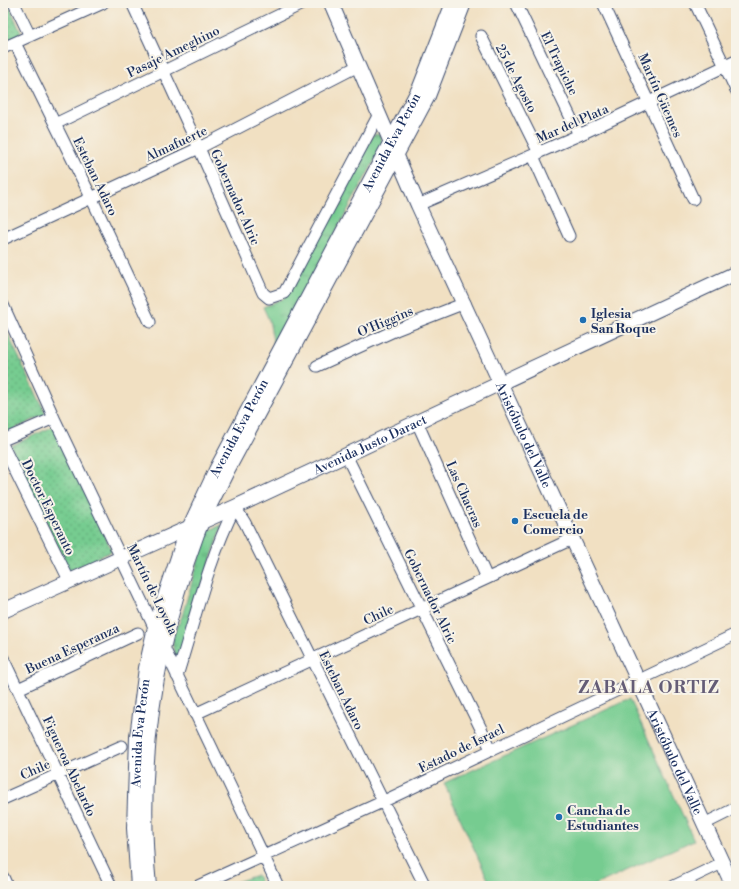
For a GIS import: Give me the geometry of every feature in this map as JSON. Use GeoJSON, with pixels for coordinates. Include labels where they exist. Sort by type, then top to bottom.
{"type":"FeatureCollection","features":[{"type":"Feature","properties":{"kind":"main road","name":"Aristóbulo del Valle"},"geometry":{"type":"LineString","coordinates":[[331,3],[418,205],[465,303],[732,886]]}},
{"type":"Feature","properties":{"kind":"main road","name":"Avenida Eva Perón"},"geometry":{"type":"LineString","coordinates":[[149,886],[145,815],[146,765],[154,691],[164,644],[197,533],[230,465],[394,150],[453,3]]}},
{"type":"Feature","properties":{"kind":"main road","name":"Avenida Eva Perón"},"geometry":{"type":"LineString","coordinates":[[138,886],[134,828],[137,737],[146,668],[155,627],[184,539],[216,470],[394,150],[428,96],[464,3]]}},
{"type":"Feature","properties":{"kind":"main road","name":"Avenida Justo Daract"},"geometry":{"type":"LineString","coordinates":[[3,611],[122,556],[235,507],[736,273]]}},
{"type":"Feature","properties":{"kind":"street"},"geometry":{"type":"LineString","coordinates":[[14,3],[30,36]]}},
{"type":"Feature","properties":{"kind":"street"},"geometry":{"type":"LineString","coordinates":[[3,48],[103,3]]}},
{"type":"Feature","properties":{"kind":"street","name":"Gobernador Alric"},"geometry":{"type":"LineString","coordinates":[[132,3],[199,148],[263,293]]}},
{"type":"Feature","properties":{"kind":"street","name":"Pasaje Ameghino"},"geometry":{"type":"LineString","coordinates":[[55,124],[304,3]]}},
{"type":"Feature","properties":{"kind":"street","name":"El Trapiche"},"geometry":{"type":"LineString","coordinates":[[516,3],[579,135]]}},
{"type":"Feature","properties":{"kind":"street","name":"Martín Güemes"},"geometry":{"type":"LineString","coordinates":[[603,3],[693,199]]}},
{"type":"Feature","properties":{"kind":"street"},"geometry":{"type":"LineString","coordinates":[[695,3],[736,90]]}},
{"type":"Feature","properties":{"kind":"street","name":"25 de Agosto"},"geometry":{"type":"LineString","coordinates":[[480,36],[536,155],[569,236]]}},
{"type":"Feature","properties":{"kind":"street","name":"Esteban Adaro"},"geometry":{"type":"LineString","coordinates":[[15,43],[91,197],[150,322]]}},
{"type":"Feature","properties":{"kind":"street","name":"Mar del Plata"},"geometry":{"type":"LineString","coordinates":[[418,205],[536,155],[650,103],[736,61]]}},
{"type":"Feature","properties":{"kind":"street","name":"Almafuerte"},"geometry":{"type":"LineString","coordinates":[[3,240],[91,197],[199,148],[358,66]]}},
{"type":"Feature","properties":{"kind":"street","name":"Avenida Eva Perón"},"geometry":{"type":"LineString","coordinates":[[263,293],[269,298],[284,293],[378,114]]}},
{"type":"Feature","properties":{"kind":"street","name":"O'Higgins"},"geometry":{"type":"LineString","coordinates":[[317,366],[396,330],[465,303]]}},
{"type":"Feature","properties":{"kind":"street","name":"Martín de Loyola"},"geometry":{"type":"LineString","coordinates":[[3,305],[54,418],[122,556],[164,644],[177,676],[278,886]]}},
{"type":"Feature","properties":{"kind":"street"},"geometry":{"type":"LineString","coordinates":[[3,440],[54,418]]}},
{"type":"Feature","properties":{"kind":"street","name":"Las Chacras"},"geometry":{"type":"LineString","coordinates":[[417,422],[487,578]]}},
{"type":"Feature","properties":{"kind":"street","name":"Doctor Esperanto"},"geometry":{"type":"LineString","coordinates":[[3,446],[69,580]]}},
{"type":"Feature","properties":{"kind":"street","name":"Gobernador Alric"},"geometry":{"type":"LineString","coordinates":[[346,455],[491,749]]}},
{"type":"Feature","properties":{"kind":"street"},"geometry":{"type":"LineString","coordinates":[[177,676],[203,586],[226,524],[235,507]]}},
{"type":"Feature","properties":{"kind":"street","name":"Esteban Adaro"},"geometry":{"type":"LineString","coordinates":[[235,507],[245,523],[382,802],[425,886]]}},
{"type":"Feature","properties":{"kind":"street","name":"Chile"},"geometry":{"type":"LineString","coordinates":[[195,714],[572,539]]}},
{"type":"Feature","properties":{"kind":"street","name":"Buena Esperanza"},"geometry":{"type":"LineString","coordinates":[[18,689],[138,633]]}},
{"type":"Feature","properties":{"kind":"street","name":"Estado de Israel"},"geometry":{"type":"LineString","coordinates":[[198,886],[263,855],[382,802],[736,634]]}},
{"type":"Feature","properties":{"kind":"street","name":"Figueroa Abelardo"},"geometry":{"type":"LineString","coordinates":[[3,658],[111,886]]}},
{"type":"Feature","properties":{"kind":"street","name":"Chile"},"geometry":{"type":"LineString","coordinates":[[3,798],[122,746]]}},
{"type":"Feature","properties":{"kind":"street"},"geometry":{"type":"LineString","coordinates":[[704,824],[736,808]]}},
{"type":"Feature","properties":{"kind":"street"},"geometry":{"type":"LineString","coordinates":[[674,886],[722,863]]}},
{"type":"Feature","properties":{"kind":"street"},"geometry":{"type":"LineString","coordinates":[[3,877],[7,886]]}},
{"type":"Feature","properties":{"kind":"green space"},"geometry":{"type":"Polygon","coordinates":[[[3,3],[8,3],[21,33],[3,43],[3,3]]]}},
{"type":"Feature","properties":{"kind":"green space"},"geometry":{"type":"Polygon","coordinates":[[[373,135],[380,135],[383,145],[274,346],[269,320],[263,307],[284,298],[373,135]]]}},
{"type":"Feature","properties":{"kind":"green space"},"geometry":{"type":"Polygon","coordinates":[[[3,324],[46,414],[4,434],[3,432],[3,324]]]}},
{"type":"Feature","properties":{"kind":"green space"},"geometry":{"type":"Polygon","coordinates":[[[54,426],[112,551],[69,571],[11,446],[54,426]]]}},
{"type":"Feature","properties":{"kind":"green space"},"geometry":{"type":"Polygon","coordinates":[[[222,525],[178,661],[173,648],[173,637],[182,616],[207,531],[222,525]]]}},
{"type":"Feature","properties":{"kind":"green space"},"geometry":{"type":"Polygon","coordinates":[[[630,699],[694,840],[593,886],[491,886],[444,783],[630,699]]]}},
{"type":"Feature","properties":{"kind":"green space"},"geometry":{"type":"Polygon","coordinates":[[[257,875],[262,886],[225,886],[257,875]]]}},
{"type":"Feature","properties":{"kind":"place","name":"Iglesia San Roque"},"geometry":{"type":"Point","coordinates":[583,320]}},
{"type":"Feature","properties":{"kind":"place","name":"Escuela de Comercio"},"geometry":{"type":"Point","coordinates":[515,521]}},
{"type":"Feature","properties":{"kind":"place","name":"Cancha de Estudiantes"},"geometry":{"type":"Point","coordinates":[559,817]}},
{"type":"Feature","properties":{"kind":"district","name":"ZABALA ORTIZ"},"geometry":{"type":"Point","coordinates":[649,687]}}]}
